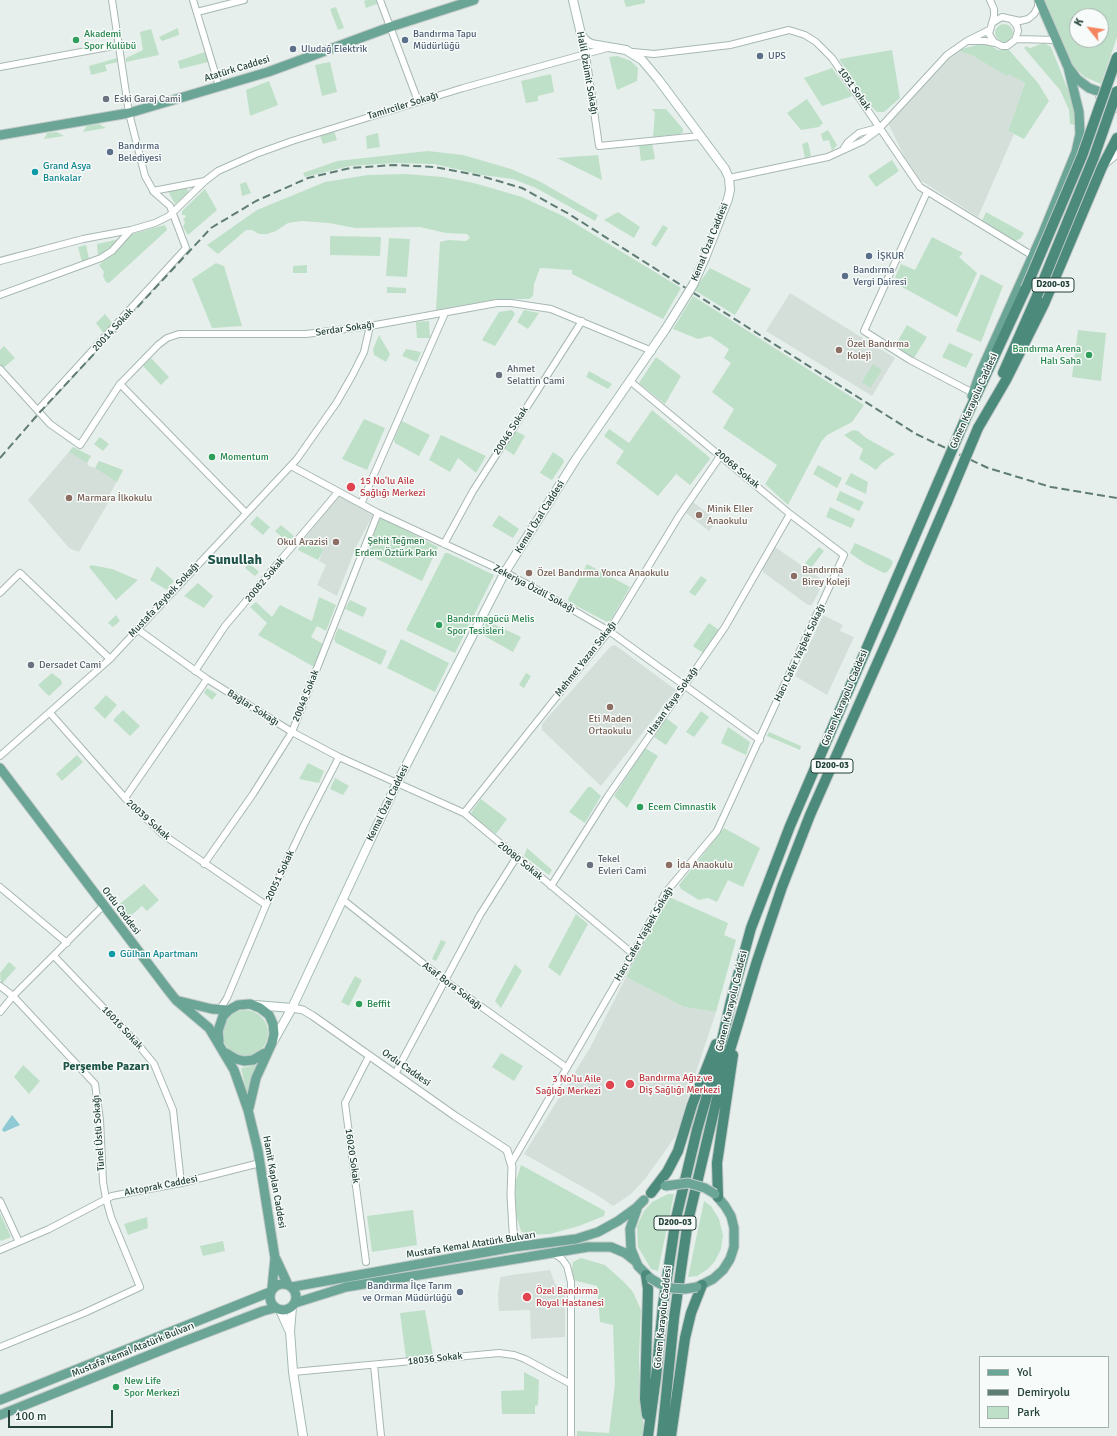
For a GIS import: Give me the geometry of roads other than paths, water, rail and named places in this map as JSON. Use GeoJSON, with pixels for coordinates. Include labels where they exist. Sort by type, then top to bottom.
{"type":"FeatureCollection","features":[{"type":"Feature","properties":{"kind":"highway","name":"Gönen Karayolu Caddesi"},"geometry":{"type":"LineString","coordinates":[[648,1431],[656,1377],[663,1305],[676,1218],[697,1130],[717,1061],[725,1024],[751,928],[790,826],[965,420],[1026,288],[1082,156],[1117,57]]}},
{"type":"Feature","properties":{"kind":"highway","name":"Gönen Karayolu Caddesi"},"geometry":{"type":"LineString","coordinates":[[662,1436],[674,1318],[688,1221],[708,1132],[734,1035],[762,946],[810,815],[1037,296],[1094,157],[1117,92]]}},
{"type":"Feature","properties":{"kind":"highway","name":"D200-03"},"geometry":{"type":"LineString","coordinates":[[978,428],[1006,380],[1044,304],[1102,167],[1117,138]]}},
{"type":"Feature","properties":{"kind":"highway"},"geometry":{"type":"LineString","coordinates":[[647,1197],[667,1172],[678,1151],[707,1066],[725,1024]]}},
{"type":"Feature","properties":{"kind":"highway"},"geometry":{"type":"LineString","coordinates":[[716,1196],[717,1163],[732,1071],[734,1035]]}},
{"type":"Feature","properties":{"kind":"highway","name":"D200-03"},"geometry":{"type":"LineString","coordinates":[[648,1276],[645,1399],[648,1431]]}},
{"type":"Feature","properties":{"kind":"highway"},"geometry":{"type":"LineString","coordinates":[[671,1436],[685,1338],[700,1286]]}},
{"type":"Feature","properties":{"kind":"main road","name":"Atatürk Caddesi"},"geometry":{"type":"LineString","coordinates":[[0,135],[129,113],[268,72],[390,27],[474,0]]}},
{"type":"Feature","properties":{"kind":"main road","name":"Halil Özümit Sokağı"},"geometry":{"type":"LineString","coordinates":[[573,0],[581,34]]}},
{"type":"Feature","properties":{"kind":"main road"},"geometry":{"type":"LineString","coordinates":[[965,420],[981,371],[1033,256],[1078,143],[1079,112],[1068,67],[1039,0]]}},
{"type":"Feature","properties":{"kind":"main road","name":"Tamirciler Sokağı"},"geometry":{"type":"LineString","coordinates":[[581,34],[589,43],[607,48],[619,48],[633,52]]}},
{"type":"Feature","properties":{"kind":"main road"},"geometry":{"type":"LineString","coordinates":[[633,52],[647,66],[700,136],[729,178]]}},
{"type":"Feature","properties":{"kind":"main road"},"geometry":{"type":"LineString","coordinates":[[1068,67],[1077,79],[1089,88],[1100,92],[1117,92]]}},
{"type":"Feature","properties":{"kind":"main road","name":"Kemal Özal Caddesi"},"geometry":{"type":"LineString","coordinates":[[292,1008],[342,899],[398,783],[505,572],[576,459],[652,351],[693,285],[728,199],[730,190],[729,178]]}},
{"type":"Feature","properties":{"kind":"main road","name":"Ordu Caddesi"},"geometry":{"type":"LineString","coordinates":[[0,768],[103,906],[176,1000],[227,1009],[244,1004],[272,1005],[292,1008]]}},
{"type":"Feature","properties":{"kind":"main road"},"geometry":{"type":"LineString","coordinates":[[272,1005],[290,999],[299,993]]}},
{"type":"Feature","properties":{"kind":"main road","name":"Hamit Kaplan Caddesi"},"geometry":{"type":"LineString","coordinates":[[176,1000],[209,1028],[234,1070],[248,1110],[260,1163],[275,1258],[271,1290]]}},
{"type":"Feature","properties":{"kind":"main road"},"geometry":{"type":"LineString","coordinates":[[255,1005],[265,1011],[273,1024],[274,1034],[272,1043]]}},
{"type":"Feature","properties":{"kind":"main road","name":"Hamit Kaplan Caddesi"},"geometry":{"type":"LineString","coordinates":[[248,1110],[256,1078],[267,1052],[292,1008]]}},
{"type":"Feature","properties":{"kind":"main road"},"geometry":{"type":"LineString","coordinates":[[222,1048],[218,1031],[227,1009]]}},
{"type":"Feature","properties":{"kind":"main road","name":"Hamit Kaplan Caddesi"},"geometry":{"type":"LineString","coordinates":[[222,1048],[229,1055],[244,1061],[256,1058],[267,1052]]}},
{"type":"Feature","properties":{"kind":"main road"},"geometry":{"type":"LineString","coordinates":[[688,1183],[700,1186],[716,1196],[728,1211],[733,1222],[735,1234],[734,1247],[730,1259],[723,1270],[713,1279],[700,1286],[685,1289],[672,1288],[660,1284],[648,1276],[635,1261],[630,1242],[630,1229],[636,1210],[647,1197],[665,1186],[688,1183]]}},
{"type":"Feature","properties":{"kind":"main road","name":"Mustafa Kemal Atatürk Bulvarı"},"geometry":{"type":"LineString","coordinates":[[0,1400],[271,1290],[281,1283],[290,1286],[514,1247],[576,1240],[618,1221],[636,1208],[647,1197]]}},
{"type":"Feature","properties":{"kind":"main road","name":"Mustafa Kemal Atatürk Bulvarı"},"geometry":{"type":"LineString","coordinates":[[0,1415],[263,1311],[278,1309],[284,1310],[293,1305],[346,1287],[555,1254],[588,1247],[611,1247],[625,1253],[635,1261]]}},
{"type":"Feature","properties":{"kind":"main road","name":"Hamit Kaplan Caddesi"},"geometry":{"type":"LineString","coordinates":[[275,1258],[290,1286]]}},
{"type":"Feature","properties":{"kind":"main road"},"geometry":{"type":"LineString","coordinates":[[290,1286],[296,1293],[290,1331],[293,1372],[303,1436]]}},
{"type":"Feature","properties":{"kind":"main road"},"geometry":{"type":"LineString","coordinates":[[271,1290],[270,1302],[278,1309],[290,1331]]}},
{"type":"Feature","properties":{"kind":"street"},"geometry":{"type":"LineString","coordinates":[[112,0],[129,113],[145,176],[153,190],[169,204],[173,213]]}},
{"type":"Feature","properties":{"kind":"street"},"geometry":{"type":"LineString","coordinates":[[193,0],[219,86]]}},
{"type":"Feature","properties":{"kind":"street"},"geometry":{"type":"LineString","coordinates":[[197,12],[244,0]]}},
{"type":"Feature","properties":{"kind":"street"},"geometry":{"type":"LineString","coordinates":[[380,0],[418,101]]}},
{"type":"Feature","properties":{"kind":"street"},"geometry":{"type":"LineString","coordinates":[[990,0],[994,10],[992,23],[989,30],[991,39],[998,45]]}},
{"type":"Feature","properties":{"kind":"street"},"geometry":{"type":"LineString","coordinates":[[992,23],[1002,17],[1020,21],[1028,19],[1034,14],[1038,7],[1039,0]]}},
{"type":"Feature","properties":{"kind":"street"},"geometry":{"type":"LineString","coordinates":[[967,41],[985,40],[998,45],[1012,44],[1016,39],[1017,26],[1012,20]]}},
{"type":"Feature","properties":{"kind":"street","name":"1051 Sokak"},"geometry":{"type":"LineString","coordinates":[[633,52],[654,54],[730,45],[789,30],[800,33],[816,42],[832,58],[881,127],[914,181],[927,192],[1033,256]]}},
{"type":"Feature","properties":{"kind":"street"},"geometry":{"type":"LineString","coordinates":[[729,178],[828,157],[844,148],[848,142],[859,133],[881,127],[947,55],[967,41],[989,30]]}},
{"type":"Feature","properties":{"kind":"street","name":"Halil Özümit Sokağı"},"geometry":{"type":"LineString","coordinates":[[581,34],[586,55],[599,146],[700,136]]}},
{"type":"Feature","properties":{"kind":"street"},"geometry":{"type":"LineString","coordinates":[[1016,39],[1057,40]]}},
{"type":"Feature","properties":{"kind":"street"},"geometry":{"type":"LineString","coordinates":[[0,67],[119,45]]}},
{"type":"Feature","properties":{"kind":"street","name":"Tamirciler Sokağı"},"geometry":{"type":"LineString","coordinates":[[0,261],[83,239],[131,230],[155,223],[173,213],[205,181],[218,171],[256,154],[418,101],[607,48]]}},
{"type":"Feature","properties":{"kind":"street"},"geometry":{"type":"LineString","coordinates":[[647,66],[651,56],[654,54]]}},
{"type":"Feature","properties":{"kind":"street"},"geometry":{"type":"LineString","coordinates":[[1089,88],[1117,108]]}},
{"type":"Feature","properties":{"kind":"street"},"geometry":{"type":"LineString","coordinates":[[1102,167],[1117,154]]}},
{"type":"Feature","properties":{"kind":"street","name":"Tamirciler Sokağı"},"geometry":{"type":"LineString","coordinates":[[153,190],[205,181]]}},
{"type":"Feature","properties":{"kind":"street"},"geometry":{"type":"LineString","coordinates":[[927,192],[864,331],[910,360],[973,393]]}},
{"type":"Feature","properties":{"kind":"street","name":"20014 Sokak"},"geometry":{"type":"LineString","coordinates":[[38,410],[186,248],[173,213]]}},
{"type":"Feature","properties":{"kind":"street"},"geometry":{"type":"LineString","coordinates":[[0,295],[101,258],[112,251],[121,238],[131,230]]}},
{"type":"Feature","properties":{"kind":"street","name":"Serdar Sokağı"},"geometry":{"type":"LineString","coordinates":[[38,410],[57,430],[80,445],[120,384],[158,345],[167,338],[179,334],[306,334],[370,326],[497,303],[524,304],[551,309],[652,351]]}},
{"type":"Feature","properties":{"kind":"street"},"geometry":{"type":"LineString","coordinates":[[361,504],[445,313]]}},
{"type":"Feature","properties":{"kind":"street","name":"20046 Sokak"},"geometry":{"type":"LineString","coordinates":[[444,544],[473,491],[582,321]]}},
{"type":"Feature","properties":{"kind":"street","name":"Mustafa Zeybek Sokağı"},"geometry":{"type":"LineString","coordinates":[[0,756],[110,659],[291,466],[337,402],[364,352],[370,326]]}},
{"type":"Feature","properties":{"kind":"street"},"geometry":{"type":"LineString","coordinates":[[0,369],[38,410]]}},
{"type":"Feature","properties":{"kind":"street","name":"20068 Sokak"},"geometry":{"type":"LineString","coordinates":[[630,381],[721,455],[790,514],[844,555]]}},
{"type":"Feature","properties":{"kind":"street"},"geometry":{"type":"LineString","coordinates":[[120,384],[246,513]]}},
{"type":"Feature","properties":{"kind":"street","name":"Mehmet Yazan Sokağı"},"geometry":{"type":"LineString","coordinates":[[464,813],[609,631],[679,516],[721,455]]}},
{"type":"Feature","properties":{"kind":"street","name":"Zekeriya Özdil Sokağı"},"geometry":{"type":"LineString","coordinates":[[291,466],[378,513],[505,572],[609,631],[684,687],[760,740]]}},
{"type":"Feature","properties":{"kind":"street","name":"20082 Sokak"},"geometry":{"type":"LineString","coordinates":[[195,671],[225,626],[338,492]]}},
{"type":"Feature","properties":{"kind":"street","name":"20048 Sokak"},"geometry":{"type":"LineString","coordinates":[[204,864],[254,794],[292,732],[378,513]]}},
{"type":"Feature","properties":{"kind":"street","name":"Hasan Kaya Sokağı"},"geometry":{"type":"LineString","coordinates":[[551,886],[608,796],[725,627],[790,514]]}},
{"type":"Feature","properties":{"kind":"street","name":"Hacı Cafer Yaşbek Sokağı"},"geometry":{"type":"LineString","coordinates":[[512,1162],[633,954],[666,892],[717,831],[844,555]]}},
{"type":"Feature","properties":{"kind":"street"},"geometry":{"type":"LineString","coordinates":[[0,593],[20,573],[110,659]]}},
{"type":"Feature","properties":{"kind":"street","name":"Bağlar Sokağı"},"geometry":{"type":"LineString","coordinates":[[137,629],[207,679],[292,732],[339,757],[398,783]]}},
{"type":"Feature","properties":{"kind":"street"},"geometry":{"type":"LineString","coordinates":[[124,798],[207,679]]}},
{"type":"Feature","properties":{"kind":"street","name":"20039 Sokak"},"geometry":{"type":"LineString","coordinates":[[50,713],[124,798],[162,834],[266,905]]}},
{"type":"Feature","properties":{"kind":"street","name":"20051 Sokak"},"geometry":{"type":"LineString","coordinates":[[227,1009],[227,998],[266,905],[304,825],[339,757]]}},
{"type":"Feature","properties":{"kind":"street","name":"20080 Sokak"},"geometry":{"type":"LineString","coordinates":[[398,783],[464,813],[516,858],[633,954]]}},
{"type":"Feature","properties":{"kind":"street"},"geometry":{"type":"LineString","coordinates":[[395,1074],[480,915],[516,858]]}},
{"type":"Feature","properties":{"kind":"street"},"geometry":{"type":"LineString","coordinates":[[0,887],[67,943]]}},
{"type":"Feature","properties":{"kind":"street","name":"Asaf Bora Sokağı"},"geometry":{"type":"LineString","coordinates":[[342,899],[444,980],[567,1068]]}},
{"type":"Feature","properties":{"kind":"street"},"geometry":{"type":"LineString","coordinates":[[0,1012],[13,996],[103,906]]}},
{"type":"Feature","properties":{"kind":"street","name":"16016 Sokak"},"geometry":{"type":"LineString","coordinates":[[54,956],[136,1042],[154,1064],[173,1110],[181,1183]]}},
{"type":"Feature","properties":{"kind":"street","name":"Tünel Üstü Sokağı"},"geometry":{"type":"LineString","coordinates":[[0,986],[13,996],[95,1084],[100,1120],[103,1182],[106,1199],[111,1217],[140,1287],[84,1313],[0,1346]]}},
{"type":"Feature","properties":{"kind":"street"},"geometry":{"type":"LineString","coordinates":[[227,998],[229,1005],[227,1009]]}},
{"type":"Feature","properties":{"kind":"street","name":"Ordu Caddesi"},"geometry":{"type":"LineString","coordinates":[[292,1008],[303,1010],[313,1016],[455,1116],[504,1148],[509,1153],[512,1162]]}},
{"type":"Feature","properties":{"kind":"street","name":"16020 Sokak"},"geometry":{"type":"LineString","coordinates":[[366,1262],[345,1103],[369,1056]]}},
{"type":"Feature","properties":{"kind":"street"},"geometry":{"type":"LineString","coordinates":[[512,1162],[514,1247]]}},
{"type":"Feature","properties":{"kind":"street","name":"Aktoprak Caddesi"},"geometry":{"type":"LineString","coordinates":[[0,1250],[106,1199],[123,1193],[181,1183],[260,1163]]}},
{"type":"Feature","properties":{"kind":"street"},"geometry":{"type":"LineString","coordinates":[[0,1201],[19,1242]]}},
{"type":"Feature","properties":{"kind":"street"},"geometry":{"type":"LineString","coordinates":[[566,1252],[565,1262],[570,1275],[572,1292],[570,1384],[571,1436]]}},
{"type":"Feature","properties":{"kind":"street"},"geometry":{"type":"LineString","coordinates":[[555,1254],[565,1262]]}},
{"type":"Feature","properties":{"kind":"street","name":"18036 Sokak"},"geometry":{"type":"LineString","coordinates":[[293,1372],[499,1353],[514,1355],[570,1384]]}},
{"type":"Feature","properties":{"kind":"street"},"geometry":{"type":"LineString","coordinates":[[374,1365],[381,1436]]}},
{"type":"Feature","properties":{"kind":"water"},"geometry":{"type":"Polygon","coordinates":[[[12,1115],[20,1125],[4,1132],[2,1130],[12,1115]]]}},
{"type":"Feature","properties":{"kind":"railway"},"geometry":{"type":"LineString","coordinates":[[0,458],[40,412],[211,228],[256,201],[308,178],[350,168],[394,165],[435,167],[481,176],[522,188],[569,214],[916,434],[988,468],[1051,487],[1117,498]]}},
{"type":"Feature","properties":{"kind":"place","name":"Akademi Spor Kulübü"},"geometry":{"type":"Point","coordinates":[76,40]}},
{"type":"Feature","properties":{"kind":"place","name":"Bandırma Tapu Müdürlüğü"},"geometry":{"type":"Point","coordinates":[405,40]}},
{"type":"Feature","properties":{"kind":"place","name":"Uludağ Elektrik"},"geometry":{"type":"Point","coordinates":[293,49]}},
{"type":"Feature","properties":{"kind":"place","name":"UPS"},"geometry":{"type":"Point","coordinates":[760,56]}},
{"type":"Feature","properties":{"kind":"place","name":"Eski Garaj Cami"},"geometry":{"type":"Point","coordinates":[106,99]}},
{"type":"Feature","properties":{"kind":"place","name":"Bandırma Belediyesi"},"geometry":{"type":"Point","coordinates":[110,152]}},
{"type":"Feature","properties":{"kind":"place","name":"Grand Asya Bankalar"},"geometry":{"type":"Point","coordinates":[35,172]}},
{"type":"Feature","properties":{"kind":"place","name":"İŞKUR"},"geometry":{"type":"Point","coordinates":[869,256]}},
{"type":"Feature","properties":{"kind":"place","name":"Bandırma Vergi Dairesi"},"geometry":{"type":"Point","coordinates":[845,276]}},
{"type":"Feature","properties":{"kind":"place","name":"Özel Bandırma Koleji"},"geometry":{"type":"Point","coordinates":[839,350]}},
{"type":"Feature","properties":{"kind":"place","name":"Bandırma Arena Halı Saha"},"geometry":{"type":"Point","coordinates":[1089,355]}},
{"type":"Feature","properties":{"kind":"place","name":"Ahmet Selattin Cami"},"geometry":{"type":"Point","coordinates":[499,375]}},
{"type":"Feature","properties":{"kind":"place","name":"Momentum"},"geometry":{"type":"Point","coordinates":[212,457]}},
{"type":"Feature","properties":{"kind":"place","name":"15 No'lu Aile Sağlığı Merkezi"},"geometry":{"type":"Point","coordinates":[351,487]}},
{"type":"Feature","properties":{"kind":"place","name":"Marmara İlkokulu"},"geometry":{"type":"Point","coordinates":[69,498]}},
{"type":"Feature","properties":{"kind":"place","name":"Minik Eller Anaokulu"},"geometry":{"type":"Point","coordinates":[699,515]}},
{"type":"Feature","properties":{"kind":"place","name":"Okul Arazisi"},"geometry":{"type":"Point","coordinates":[336,542]}},
{"type":"Feature","properties":{"kind":"place","name":"Özel Bandırma Yonca Anaokulu"},"geometry":{"type":"Point","coordinates":[529,573]}},
{"type":"Feature","properties":{"kind":"place","name":"Bandırma Birey Koleji"},"geometry":{"type":"Point","coordinates":[794,576]}},
{"type":"Feature","properties":{"kind":"place","name":"Bandırmagücü Melis Spor Tesisleri"},"geometry":{"type":"Point","coordinates":[439,625]}},
{"type":"Feature","properties":{"kind":"place","name":"Dersadet Cami"},"geometry":{"type":"Point","coordinates":[31,665]}},
{"type":"Feature","properties":{"kind":"place","name":"Eti Maden Ortaokulu"},"geometry":{"type":"Point","coordinates":[610,707]}},
{"type":"Feature","properties":{"kind":"place","name":"Ecem Cimnastik"},"geometry":{"type":"Point","coordinates":[640,807]}},
{"type":"Feature","properties":{"kind":"place","name":"Tekel Evleri Cami"},"geometry":{"type":"Point","coordinates":[590,865]}},
{"type":"Feature","properties":{"kind":"place","name":"İda Anaokulu"},"geometry":{"type":"Point","coordinates":[669,865]}},
{"type":"Feature","properties":{"kind":"place","name":"Gülhan Apartmanı"},"geometry":{"type":"Point","coordinates":[112,954]}},
{"type":"Feature","properties":{"kind":"place","name":"Beffit"},"geometry":{"type":"Point","coordinates":[359,1004]}},
{"type":"Feature","properties":{"kind":"place","name":"Bandırma Ağız ve Diş Sağlığı Merkezi"},"geometry":{"type":"Point","coordinates":[630,1084]}},
{"type":"Feature","properties":{"kind":"place","name":"3 No'lu Aile Sağlığı Merkezi"},"geometry":{"type":"Point","coordinates":[610,1085]}},
{"type":"Feature","properties":{"kind":"place","name":"Bandırma İlçe Tarım ve Orman Müdürlüğü"},"geometry":{"type":"Point","coordinates":[460,1292]}},
{"type":"Feature","properties":{"kind":"place","name":"Özel Bandırma Royal Hastanesi"},"geometry":{"type":"Point","coordinates":[527,1297]}},
{"type":"Feature","properties":{"kind":"place","name":"New Life Spor Merkezi"},"geometry":{"type":"Point","coordinates":[116,1387]}},
{"type":"Feature","properties":{"kind":"district","name":"Sunullah"},"geometry":{"type":"Point","coordinates":[235,560]}},
{"type":"Feature","properties":{"kind":"district","name":"Perşembe Pazarı"},"geometry":{"type":"Point","coordinates":[106,1067]}},
{"type":"Feature","properties":{"kind":"park label","name":"Şehit Teğmen Erdem Öztürk Parkı"},"geometry":{"type":"Point","coordinates":[396,546]}}]}
